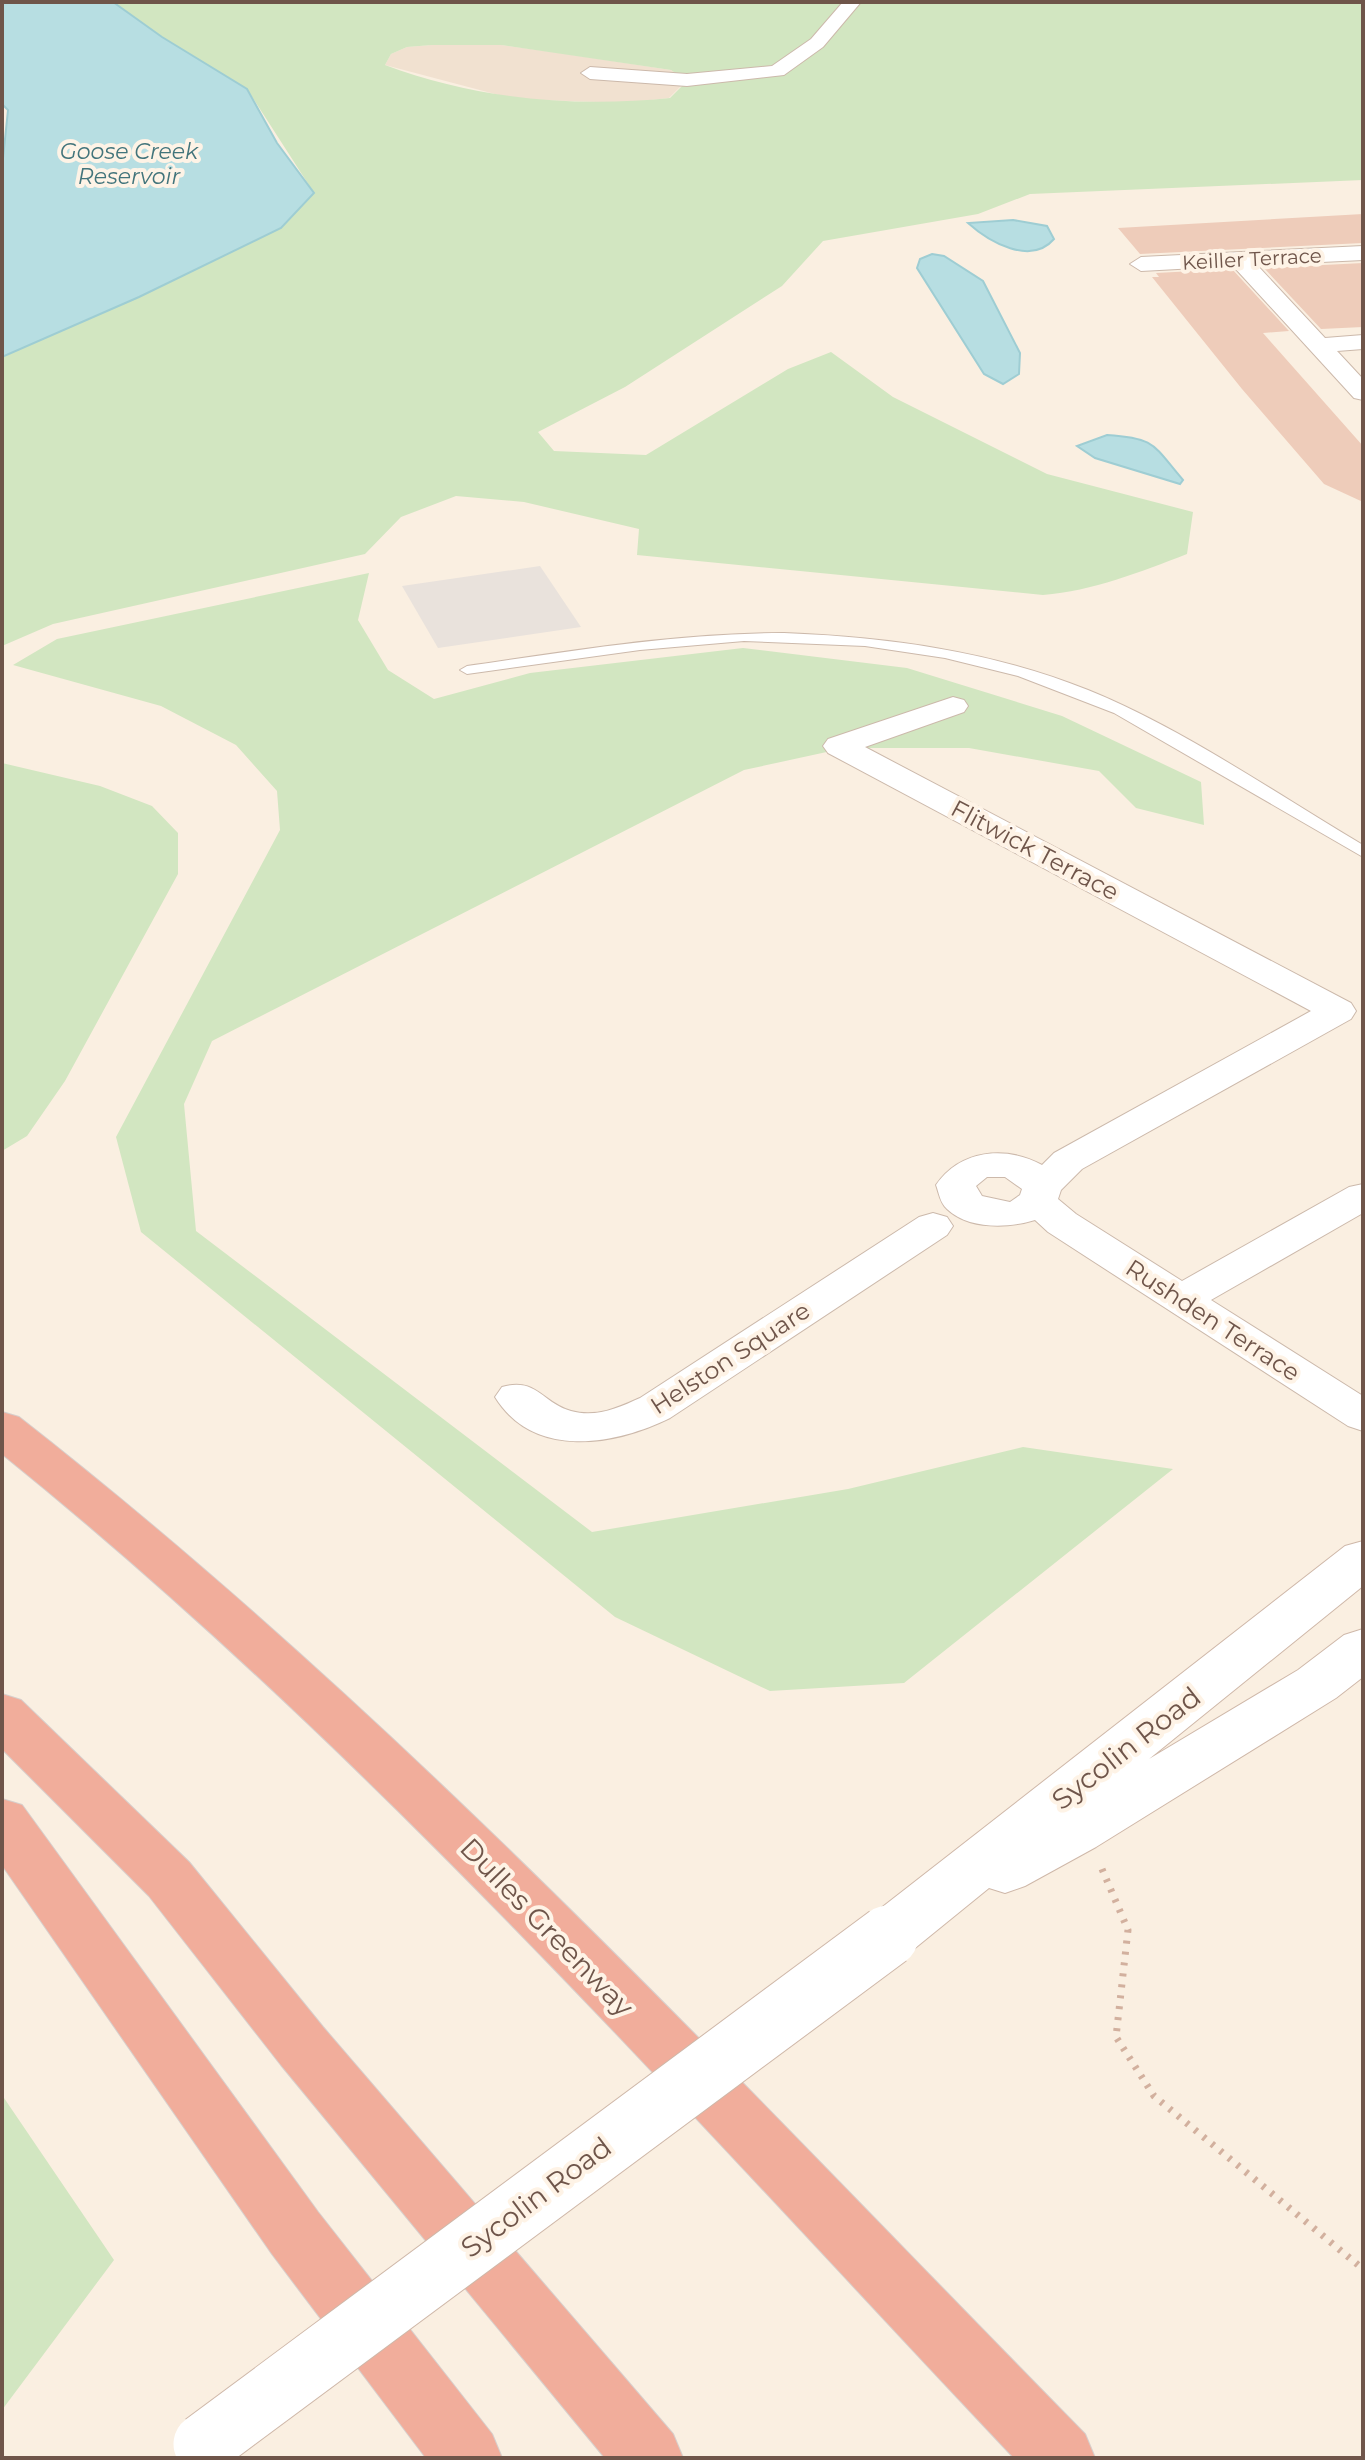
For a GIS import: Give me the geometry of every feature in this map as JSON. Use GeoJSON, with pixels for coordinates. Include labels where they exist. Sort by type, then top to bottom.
{"type":"FeatureCollection","features":[{"type":"Feature","properties":{"kind":"highway","name":"Dulles Greenway"},"geometry":{"type":"LineString","coordinates":[[2,1429],[188,1582],[346,1725],[519,1896],[1061,2458]]}},
{"type":"Feature","properties":{"kind":"highway"},"geometry":{"type":"LineString","coordinates":[[2,1715],[169,1879],[302,2046],[649,2458]]}},
{"type":"Feature","properties":{"kind":"highway"},"geometry":{"type":"LineString","coordinates":[[2,1821],[295,2233],[468,2458]]}},
{"type":"Feature","properties":{"kind":"main road","name":"Sycolin Road"},"geometry":{"type":"LineString","coordinates":[[194,2451],[888,1936],[1363,1559]]}},
{"type":"Feature","properties":{"kind":"main road","name":"Sycolin Road"},"geometry":{"type":"LineString","coordinates":[[888,1936],[1076,1831],[1317,1684],[1363,1649]]}},
{"type":"Feature","properties":{"kind":"street"},"geometry":{"type":"LineString","coordinates":[[590,73],[687,80],[777,71],[817,43],[852,2]]}},
{"type":"Feature","properties":{"kind":"street","name":"Keiller Terrace"},"geometry":{"type":"LineString","coordinates":[[1141,264],[1359,256]]}},
{"type":"Feature","properties":{"kind":"street"},"geometry":{"type":"LineString","coordinates":[[1239,259],[1362,392]]}},
{"type":"Feature","properties":{"kind":"street"},"geometry":{"type":"LineString","coordinates":[[1319,345],[1363,342]]}},
{"type":"Feature","properties":{"kind":"street","name":"Flitwick Terrace"},"geometry":{"type":"LineString","coordinates":[[953,706],[839,746],[1338,1011]]}},
{"type":"Feature","properties":{"kind":"street","name":"Helston Square"},"geometry":{"type":"LineString","coordinates":[[517,1397],[534,1413],[578,1429],[600,1429],[622,1424],[655,1408],[933,1226],[1018,1200],[1068,1161],[1338,1011]]}},
{"type":"Feature","properties":{"kind":"street"},"geometry":{"type":"LineString","coordinates":[[1181,1299],[1363,1196]]}},
{"type":"Feature","properties":{"kind":"street","name":"Rushden Terrace"},"geometry":{"type":"LineString","coordinates":[[1018,1200],[1181,1299],[1363,1416]]}},
{"type":"Feature","properties":{"kind":"lane"},"geometry":{"type":"LineString","coordinates":[[467,670],[743,637],[844,640],[932,651],[1001,666],[1063,685],[1149,725],[1363,852]]}},
{"type":"Feature","properties":{"kind":"path"},"geometry":{"type":"LineString","coordinates":[[1076,1831],[1101,1866],[1128,1930],[1116,2037],[1154,2096],[1363,2269]]}},
{"type":"Feature","properties":{"kind":"shaded area"},"geometry":{"type":"Polygon","coordinates":[[[501,45],[560,53],[671,70],[687,80],[669,98],[624,103],[514,99],[385,65],[391,54],[407,47],[501,45]]]}},
{"type":"Feature","properties":{"kind":"shaded area"},"geometry":{"type":"Polygon","coordinates":[[[540,566],[581,627],[438,648],[402,586],[540,566]]]}},
{"type":"Feature","properties":{"kind":"green space"},"geometry":{"type":"Polygon","coordinates":[[[113,2],[1363,2],[1363,180],[1030,194],[978,214],[823,241],[782,286],[625,387],[538,432],[554,451],[646,455],[788,369],[831,352],[893,397],[1047,474],[1193,512],[1187,554],[1134,574],[1098,585],[1043,595],[637,555],[639,529],[524,502],[456,496],[401,517],[365,554],[53,624],[2,646],[2,357],[139,297],[281,228],[314,193],[247,89],[162,37],[113,2]],[[501,45],[407,47],[391,54],[385,65],[454,86],[562,101],[670,98],[687,81],[671,70],[501,45]]]}},
{"type":"Feature","properties":{"kind":"green space"},"geometry":{"type":"Polygon","coordinates":[[[369,573],[358,620],[388,670],[434,699],[530,673],[743,648],[907,668],[1062,716],[1201,782],[1204,825],[1136,808],[1099,771],[969,748],[845,748],[744,770],[212,1041],[184,1104],[196,1231],[592,1532],[848,1489],[1023,1447],[1173,1469],[904,1683],[770,1691],[615,1617],[141,1232],[116,1137],[280,830],[277,791],[236,745],[161,706],[13,665],[57,639],[369,573]]]}},
{"type":"Feature","properties":{"kind":"green space"},"geometry":{"type":"Polygon","coordinates":[[[2,763],[100,786],[152,806],[178,833],[178,874],[65,1081],[27,1136],[2,1151],[2,763]]]}},
{"type":"Feature","properties":{"kind":"green space"},"geometry":{"type":"Polygon","coordinates":[[[2,2095],[114,2260],[2,2410],[2,2095]]]}},
{"type":"Feature","properties":{"kind":"water","name":"Goose Creek Reservoir"},"geometry":{"type":"Polygon","coordinates":[[[2,2],[113,2],[162,37],[247,89],[277,143],[314,193],[281,228],[139,297],[2,357],[2,168],[8,110],[2,104],[2,2]]]}},
{"type":"Feature","properties":{"kind":"water"},"geometry":{"type":"Polygon","coordinates":[[[1013,220],[1047,226],[1054,239],[1045,247],[1022,251],[998,244],[968,223],[1013,220]]]}},
{"type":"Feature","properties":{"kind":"water"},"geometry":{"type":"Polygon","coordinates":[[[932,254],[944,256],[983,281],[1020,353],[1019,374],[1003,384],[984,374],[917,268],[920,259],[932,254]]]}},
{"type":"Feature","properties":{"kind":"water"},"geometry":{"type":"Polygon","coordinates":[[[1107,435],[1145,441],[1159,451],[1183,480],[1180,484],[1095,458],[1077,446],[1107,435]]]}},
{"type":"Feature","properties":{"kind":"building"},"geometry":{"type":"Polygon","coordinates":[[[1363,214],[1363,243],[1140,254],[1118,228],[1363,214]]]}},
{"type":"Feature","properties":{"kind":"building"},"geometry":{"type":"Polygon","coordinates":[[[1363,263],[1363,327],[1321,329],[1264,268],[1363,263]]]}},
{"type":"Feature","properties":{"kind":"building"},"geometry":{"type":"Polygon","coordinates":[[[1232,269],[1289,331],[1263,333],[1363,446],[1363,502],[1324,484],[1152,277],[1159,277],[1156,273],[1232,269]]]}}]}
